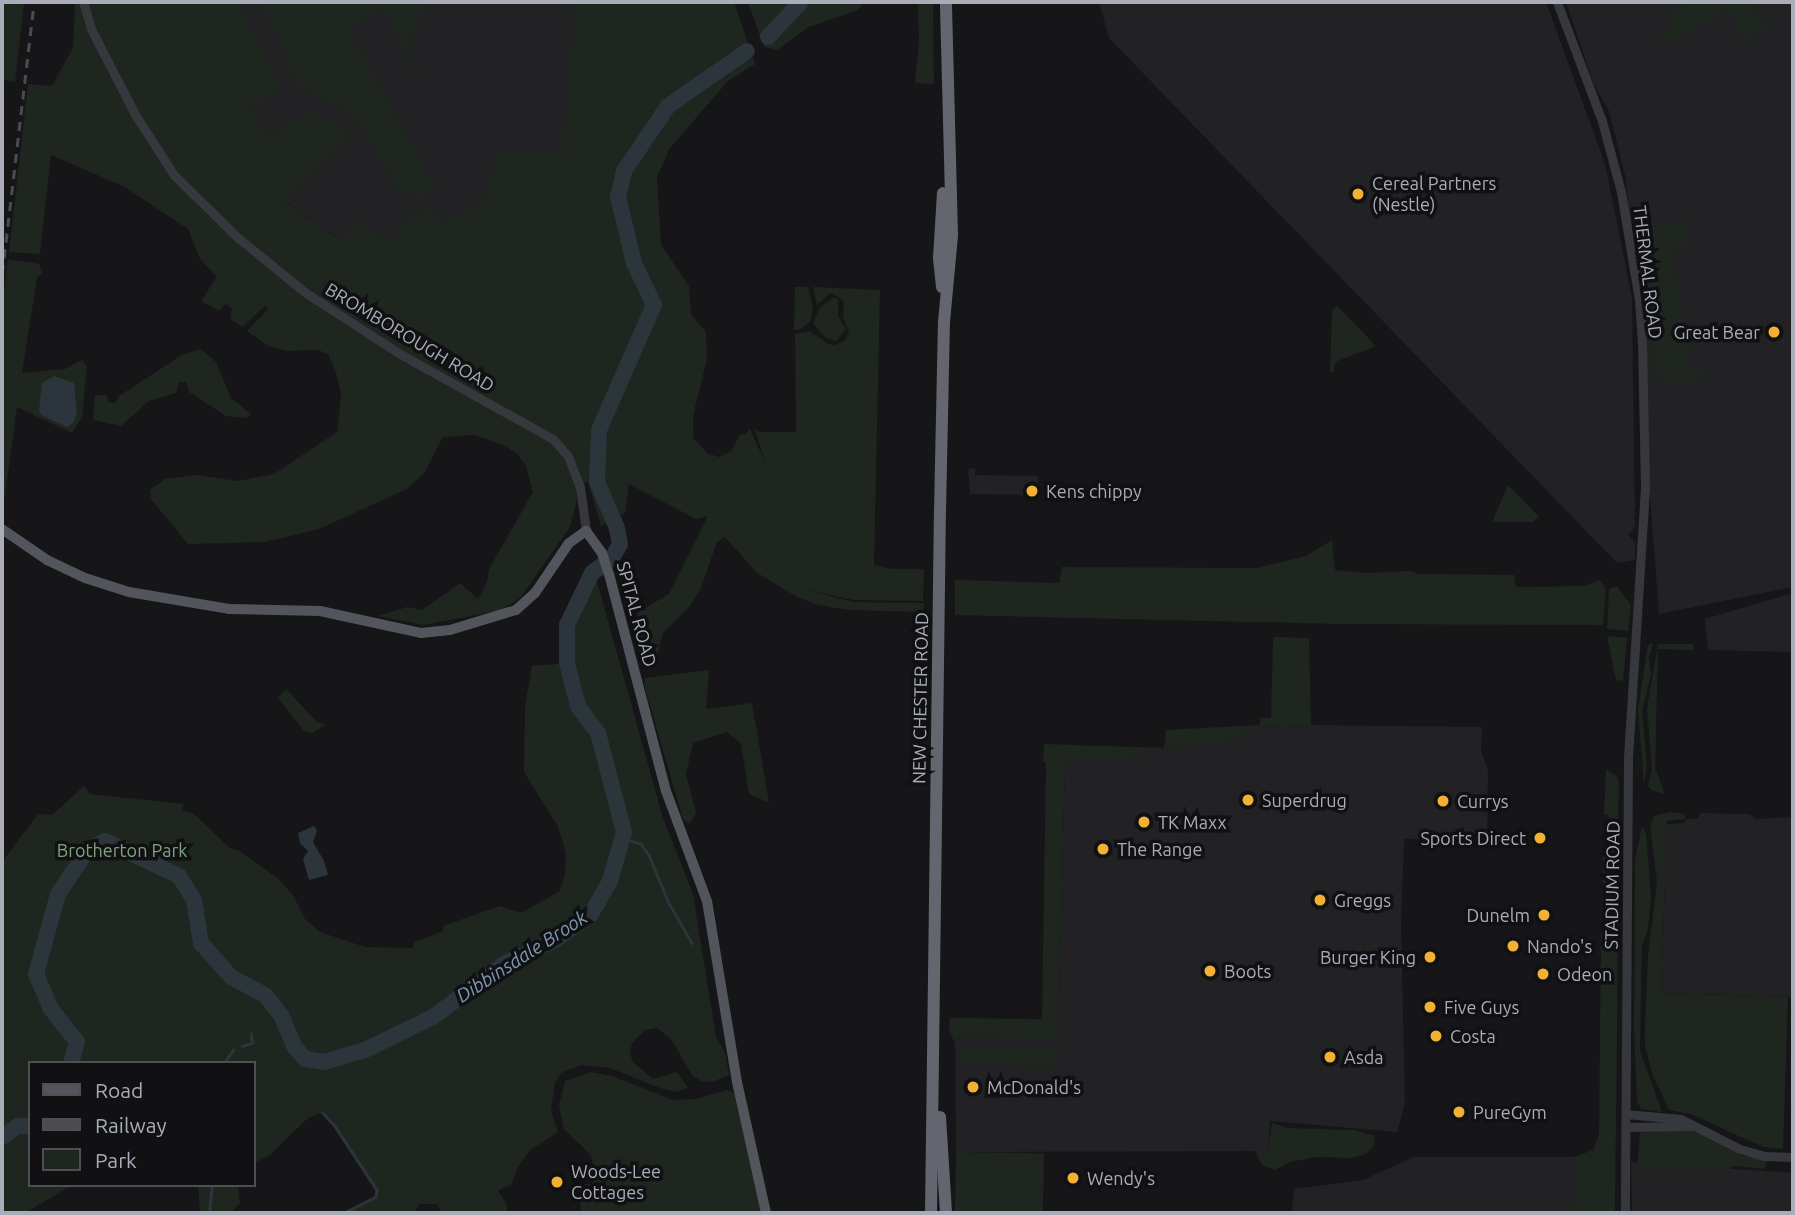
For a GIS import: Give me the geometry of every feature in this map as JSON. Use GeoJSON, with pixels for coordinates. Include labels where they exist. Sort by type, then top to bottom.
{"type":"FeatureCollection","features":[{"type":"Feature","properties":{"kind":"highway","name":"NEW CHESTER ROAD"},"geometry":{"type":"LineString","coordinates":[[932,1213],[944,322],[939,258],[948,145],[946,2]]}},
{"type":"Feature","properties":{"kind":"highway","name":"NEW CHESTER ROAD"},"geometry":{"type":"LineString","coordinates":[[948,48],[953,2]]}},
{"type":"Feature","properties":{"kind":"highway","name":"NEW CHESTER ROAD"},"geometry":{"type":"LineString","coordinates":[[934,1075],[943,1141],[946,1213]]}},
{"type":"Feature","properties":{"kind":"main road"},"geometry":{"type":"LineString","coordinates":[[2,529],[47,560],[85,578],[129,592],[229,609],[320,611],[421,633],[450,630],[516,610],[535,593],[569,543],[586,531]]}},
{"type":"Feature","properties":{"kind":"main road","name":"SPITAL ROAD"},"geometry":{"type":"LineString","coordinates":[[586,531],[602,553],[609,574],[666,791],[713,927],[732,1058],[766,1213]]}},
{"type":"Feature","properties":{"kind":"street","name":"BROMBOROUGH ROAD"},"geometry":{"type":"LineString","coordinates":[[83,2],[91,29],[110,67],[136,116],[174,175],[237,237],[306,293],[402,355],[553,439],[568,456],[580,487],[586,531]]}},
{"type":"Feature","properties":{"kind":"street","name":"THERMAL ROAD"},"geometry":{"type":"LineString","coordinates":[[1557,2],[1602,121],[1621,192],[1639,299],[1645,488],[1639,600]]}},
{"type":"Feature","properties":{"kind":"street","name":"STADIUM ROAD"},"geometry":{"type":"LineString","coordinates":[[1625,1213],[1628,760],[1639,600]]}},
{"type":"Feature","properties":{"kind":"street"},"geometry":{"type":"LineString","coordinates":[[1626,1114],[1681,1119],[1740,1150],[1764,1156],[1793,1157]]}},
{"type":"Feature","properties":{"kind":"street"},"geometry":{"type":"LineString","coordinates":[[1626,1126],[1694,1126]]}},
{"type":"Feature","properties":{"kind":"shaded area"},"geometry":{"type":"Polygon","coordinates":[[[139,2],[734,2],[593,123],[560,401],[275,193],[139,2]]]}},
{"type":"Feature","properties":{"kind":"shaded area"},"geometry":{"type":"Polygon","coordinates":[[[1099,2],[1546,2],[1605,164],[1632,298],[1635,526],[1628,535],[1635,542],[1635,560],[1617,563],[1109,38],[1099,2]]]}},
{"type":"Feature","properties":{"kind":"shaded area"},"geometry":{"type":"Polygon","coordinates":[[[1566,2],[1793,2],[1793,587],[1659,614],[1626,179],[1609,111],[1593,82],[1566,2]]]}},
{"type":"Feature","properties":{"kind":"shaded area"},"geometry":{"type":"Polygon","coordinates":[[[54,376],[74,383],[77,413],[73,423],[67,427],[41,415],[39,410],[42,383],[54,376]]]}},
{"type":"Feature","properties":{"kind":"shaded area"},"geometry":{"type":"Polygon","coordinates":[[[975,468],[975,475],[1038,476],[1038,493],[970,494],[968,469],[975,468]]]}},
{"type":"Feature","properties":{"kind":"shaded area"},"geometry":{"type":"Polygon","coordinates":[[[1793,593],[1793,652],[1708,650],[1705,619],[1793,593]]]}},
{"type":"Feature","properties":{"kind":"shaded area"},"geometry":{"type":"Polygon","coordinates":[[[1258,727],[1482,727],[1481,751],[1488,771],[1487,839],[1404,839],[1401,924],[1405,1103],[1397,1132],[1270,1121],[1268,1151],[956,1152],[955,1037],[1058,1038],[1065,762],[1121,762],[1165,748],[1218,745],[1258,727]]]}},
{"type":"Feature","properties":{"kind":"shaded area"},"geometry":{"type":"Polygon","coordinates":[[[1700,813],[1749,814],[1756,819],[1793,817],[1793,997],[1661,993],[1667,824],[1698,819],[1700,813]]]}},
{"type":"Feature","properties":{"kind":"shaded area"},"geometry":{"type":"Polygon","coordinates":[[[314,826],[317,831],[313,842],[324,861],[328,875],[309,880],[303,859],[308,851],[300,843],[298,833],[314,826]]]}},
{"type":"Feature","properties":{"kind":"shaded area"},"geometry":{"type":"Polygon","coordinates":[[[1414,1157],[1574,1157],[1574,1213],[1292,1213],[1294,1189],[1363,1180],[1414,1157]]]}},
{"type":"Feature","properties":{"kind":"shaded area"},"geometry":{"type":"Polygon","coordinates":[[[1631,1162],[1793,1173],[1793,1213],[1632,1213],[1631,1162]]]}},
{"type":"Feature","properties":{"kind":"green space"},"geometry":{"type":"Polygon","coordinates":[[[2,2],[24,2],[15,82],[2,79],[2,2]]]}},
{"type":"Feature","properties":{"kind":"green space"},"geometry":{"type":"Polygon","coordinates":[[[75,2],[238,2],[283,88],[250,107],[268,136],[310,111],[340,125],[351,135],[284,200],[339,240],[359,221],[392,243],[409,215],[433,209],[443,223],[482,203],[498,150],[561,155],[575,6],[555,2],[734,2],[755,64],[728,81],[670,148],[657,177],[661,245],[689,286],[691,314],[706,332],[707,359],[693,416],[693,438],[707,453],[719,457],[731,451],[741,433],[744,435],[750,429],[766,464],[754,428],[760,432],[796,432],[795,334],[810,331],[828,344],[835,345],[844,341],[849,333],[843,317],[844,301],[831,293],[817,305],[813,287],[880,290],[874,565],[892,569],[924,569],[923,601],[854,600],[801,589],[854,602],[924,603],[924,612],[849,610],[818,605],[797,597],[756,572],[725,537],[717,542],[701,588],[690,606],[663,633],[657,657],[640,660],[635,634],[638,612],[669,594],[708,516],[696,519],[629,484],[625,513],[601,526],[588,482],[576,487],[577,500],[570,527],[520,598],[501,610],[424,625],[378,616],[407,607],[422,610],[460,583],[478,599],[487,582],[489,569],[533,492],[526,466],[518,455],[506,446],[475,435],[443,437],[425,472],[407,489],[319,529],[265,542],[188,544],[151,499],[150,490],[165,479],[197,475],[238,481],[274,474],[337,432],[341,394],[328,354],[318,350],[287,351],[268,346],[247,331],[268,309],[265,306],[242,327],[230,319],[232,309],[226,304],[219,311],[201,301],[217,277],[200,259],[188,229],[125,187],[51,155],[40,254],[9,252],[28,84],[52,86],[73,48],[75,2]]]}},
{"type":"Feature","properties":{"kind":"green space"},"geometry":{"type":"Polygon","coordinates":[[[260,2],[427,2],[413,29],[412,48],[419,76],[381,9],[348,28],[436,189],[421,198],[398,190],[363,128],[349,114],[296,83],[285,61],[289,57],[260,2]]]}},
{"type":"Feature","properties":{"kind":"green space"},"geometry":{"type":"Polygon","coordinates":[[[748,2],[864,2],[858,10],[809,27],[777,50],[764,47],[748,2]]]}},
{"type":"Feature","properties":{"kind":"green space"},"geometry":{"type":"Polygon","coordinates":[[[918,2],[933,2],[934,84],[915,83],[919,40],[918,2]]]}},
{"type":"Feature","properties":{"kind":"green space"},"geometry":{"type":"Polygon","coordinates":[[[1689,2],[1750,2],[1762,22],[1767,20],[1771,25],[1744,41],[1729,10],[1668,46],[1660,33],[1672,27],[1666,16],[1689,2]]]}},
{"type":"Feature","properties":{"kind":"green space"},"geometry":{"type":"Polygon","coordinates":[[[1690,221],[1688,245],[1672,248],[1691,370],[1708,369],[1702,380],[1674,384],[1652,374],[1651,328],[1639,229],[1690,221]]]}},
{"type":"Feature","properties":{"kind":"green space"},"geometry":{"type":"Polygon","coordinates":[[[8,259],[39,264],[42,273],[37,278],[22,373],[65,369],[82,360],[87,366],[82,417],[72,433],[17,407],[4,501],[2,310],[8,259]]]}},
{"type":"Feature","properties":{"kind":"green space"},"geometry":{"type":"Polygon","coordinates":[[[795,287],[808,287],[813,308],[810,322],[799,330],[794,330],[795,287]]]}},
{"type":"Feature","properties":{"kind":"green space"},"geometry":{"type":"Polygon","coordinates":[[[833,298],[838,299],[838,316],[846,329],[836,341],[826,338],[813,324],[820,307],[833,298]]]}},
{"type":"Feature","properties":{"kind":"green space"},"geometry":{"type":"Polygon","coordinates":[[[1337,306],[1376,346],[1335,362],[1334,372],[1330,372],[1332,311],[1337,306]]]}},
{"type":"Feature","properties":{"kind":"green space"},"geometry":{"type":"Polygon","coordinates":[[[201,349],[216,362],[231,398],[252,415],[244,418],[226,416],[189,392],[186,382],[179,382],[176,393],[149,401],[121,426],[93,420],[95,395],[107,395],[108,402],[115,403],[119,396],[182,355],[201,349]]]}},
{"type":"Feature","properties":{"kind":"green space"},"geometry":{"type":"Polygon","coordinates":[[[1508,485],[1539,517],[1533,522],[1492,522],[1508,485]]]}},
{"type":"Feature","properties":{"kind":"green space"},"geometry":{"type":"Polygon","coordinates":[[[1332,540],[1335,570],[1364,573],[1411,571],[1420,574],[1514,575],[1516,587],[1583,586],[1600,580],[1606,589],[1603,625],[1341,624],[955,615],[955,580],[1059,583],[1062,567],[1256,568],[1306,556],[1332,540]]]}},
{"type":"Feature","properties":{"kind":"green space","name":"Brotherton Park"},"geometry":{"type":"Polygon","coordinates":[[[596,578],[663,818],[693,894],[716,1037],[725,1053],[729,1075],[712,1082],[701,1081],[692,1075],[671,1039],[657,1028],[645,1030],[632,1043],[630,1054],[633,1062],[653,1079],[677,1072],[688,1088],[675,1092],[610,1068],[581,1065],[561,1073],[555,1083],[551,1111],[558,1132],[530,1150],[518,1167],[511,1185],[498,1190],[507,1205],[507,1213],[442,1213],[437,1204],[420,1204],[413,1213],[345,1213],[376,1197],[377,1190],[335,1126],[322,1112],[307,1119],[271,1154],[256,1162],[256,1061],[28,1061],[28,1187],[69,1187],[25,1213],[2,1213],[2,862],[38,814],[52,815],[84,786],[90,794],[184,804],[182,811],[193,813],[231,849],[238,850],[276,877],[293,895],[305,919],[320,932],[365,947],[412,948],[415,942],[443,931],[443,926],[500,906],[521,913],[560,891],[565,874],[566,853],[558,827],[524,772],[525,706],[532,666],[566,663],[567,625],[589,580],[596,578]]]}},
{"type":"Feature","properties":{"kind":"green space"},"geometry":{"type":"Polygon","coordinates":[[[1617,586],[1631,605],[1628,631],[1607,629],[1609,589],[1617,586]]]}},
{"type":"Feature","properties":{"kind":"green space"},"geometry":{"type":"Polygon","coordinates":[[[1607,636],[1627,638],[1623,681],[1616,680],[1607,636]]]}},
{"type":"Feature","properties":{"kind":"green space"},"geometry":{"type":"Polygon","coordinates":[[[1273,637],[1309,638],[1311,725],[1258,727],[1218,745],[1165,748],[1121,762],[1065,762],[1058,1039],[956,1037],[955,1043],[949,1031],[950,1018],[1042,1019],[1046,762],[1043,761],[1044,744],[1164,748],[1166,730],[1260,725],[1260,718],[1271,718],[1273,637]]]}},
{"type":"Feature","properties":{"kind":"green space"},"geometry":{"type":"Polygon","coordinates":[[[1653,643],[1649,658],[1651,674],[1642,711],[1647,766],[1644,785],[1638,709],[1648,645],[1653,643]]]}},
{"type":"Feature","properties":{"kind":"green space"},"geometry":{"type":"Polygon","coordinates":[[[1658,644],[1692,644],[1695,650],[1658,649],[1655,768],[1665,794],[1653,791],[1648,786],[1652,769],[1647,708],[1658,644]]]}},
{"type":"Feature","properties":{"kind":"green space"},"geometry":{"type":"Polygon","coordinates":[[[709,670],[706,709],[752,703],[769,803],[749,794],[741,744],[727,732],[693,743],[686,774],[696,813],[689,824],[683,819],[644,685],[645,678],[709,670]]]}},
{"type":"Feature","properties":{"kind":"green space"},"geometry":{"type":"Polygon","coordinates":[[[286,689],[317,722],[326,724],[313,733],[304,731],[278,698],[286,689]]]}},
{"type":"Feature","properties":{"kind":"green space"},"geometry":{"type":"Polygon","coordinates":[[[1606,769],[1616,775],[1619,782],[1616,914],[1609,917],[1602,908],[1603,856],[1609,854],[1609,815],[1604,814],[1606,769]]]}},
{"type":"Feature","properties":{"kind":"green space"},"geometry":{"type":"Polygon","coordinates":[[[1671,812],[1684,814],[1685,819],[1667,821],[1661,993],[1788,997],[1783,1149],[1763,1147],[1691,1114],[1669,1110],[1652,1073],[1645,1046],[1648,957],[1657,881],[1650,826],[1654,816],[1671,812]]]}},
{"type":"Feature","properties":{"kind":"green space"},"geometry":{"type":"Polygon","coordinates":[[[1642,827],[1646,833],[1651,895],[1648,929],[1642,946],[1640,1051],[1662,1112],[1641,1109],[1637,1101],[1634,1031],[1635,860],[1642,827]]]}},
{"type":"Feature","properties":{"kind":"green space"},"geometry":{"type":"Polygon","coordinates":[[[1613,927],[1618,930],[1615,1213],[1574,1213],[1574,1157],[1593,1150],[1599,1134],[1601,933],[1613,927]]]}},
{"type":"Feature","properties":{"kind":"green space"},"geometry":{"type":"Polygon","coordinates":[[[962,1045],[1061,1047],[1049,1072],[1043,1068],[962,1063],[962,1045]]]}},
{"type":"Feature","properties":{"kind":"green space"},"geometry":{"type":"Polygon","coordinates":[[[591,1072],[612,1076],[673,1100],[695,1099],[728,1090],[735,1093],[759,1195],[760,1213],[581,1213],[579,1184],[591,1184],[595,1179],[595,1168],[590,1154],[564,1129],[559,1105],[565,1081],[591,1072]]]}},
{"type":"Feature","properties":{"kind":"green space"},"geometry":{"type":"Polygon","coordinates":[[[1272,1123],[1289,1128],[1354,1130],[1375,1136],[1374,1146],[1366,1154],[1352,1158],[1317,1157],[1290,1162],[1275,1170],[1262,1165],[1255,1151],[1268,1151],[1272,1123]]]}},
{"type":"Feature","properties":{"kind":"green space"},"geometry":{"type":"Polygon","coordinates":[[[1651,1129],[1694,1130],[1743,1156],[1767,1158],[1765,1169],[1733,1166],[1727,1171],[1637,1169],[1640,1133],[1651,1129]]]}},
{"type":"Feature","properties":{"kind":"green space"},"geometry":{"type":"Polygon","coordinates":[[[956,1152],[1044,1154],[1043,1213],[955,1213],[956,1152]]]}},
{"type":"Feature","properties":{"kind":"green space"},"geometry":{"type":"Polygon","coordinates":[[[198,1187],[238,1187],[240,1203],[230,1213],[200,1213],[198,1187]]]}},
{"type":"Feature","properties":{"kind":"waterway"},"geometry":{"type":"LineString","coordinates":[[768,37],[801,2]]}},
{"type":"Feature","properties":{"kind":"waterway","name":"Dibbinsdale Brook"},"geometry":{"type":"LineString","coordinates":[[72,1061],[77,1042],[51,1009],[36,974],[58,894],[87,851],[105,841],[179,876],[194,900],[201,943],[231,977],[266,996],[281,1015],[294,1046],[305,1059],[324,1062],[365,1050],[433,1017],[504,964],[555,940],[591,914],[610,881],[624,832],[598,733],[578,706],[567,663],[567,625],[592,573],[612,558],[620,544],[617,528],[597,482],[599,430],[654,305],[634,263],[618,197],[624,171],[668,106],[747,51]]}},
{"type":"Feature","properties":{"kind":"waterway"},"geometry":{"type":"LineString","coordinates":[[623,838],[641,844],[649,855],[669,903],[692,943]]}},
{"type":"Feature","properties":{"kind":"waterway"},"geometry":{"type":"LineString","coordinates":[[242,1046],[252,1043],[251,1034]]}},
{"type":"Feature","properties":{"kind":"waterway"},"geometry":{"type":"LineString","coordinates":[[225,1061],[233,1050]]}},
{"type":"Feature","properties":{"kind":"waterway"},"geometry":{"type":"LineString","coordinates":[[322,1112],[335,1126],[377,1190],[376,1197],[345,1213]]}},
{"type":"Feature","properties":{"kind":"waterway","name":"Dibbinsdale Brook"},"geometry":{"type":"LineString","coordinates":[[2,1137],[18,1126],[28,1126]]}},
{"type":"Feature","properties":{"kind":"waterway"},"geometry":{"type":"LineString","coordinates":[[209,1213],[212,1187]]}},
{"type":"Feature","properties":{"kind":"railway"},"geometry":{"type":"LineString","coordinates":[[2,274],[34,2]]}},
{"type":"Feature","properties":{"kind":"place","name":"Cereal Partners (Nestle)"},"geometry":{"type":"Point","coordinates":[1358,194]}},
{"type":"Feature","properties":{"kind":"place","name":"Great Bear"},"geometry":{"type":"Point","coordinates":[1774,332]}},
{"type":"Feature","properties":{"kind":"place","name":"Kens chippy"},"geometry":{"type":"Point","coordinates":[1032,491]}},
{"type":"Feature","properties":{"kind":"place","name":"Superdrug"},"geometry":{"type":"Point","coordinates":[1248,800]}},
{"type":"Feature","properties":{"kind":"place","name":"Currys"},"geometry":{"type":"Point","coordinates":[1443,801]}},
{"type":"Feature","properties":{"kind":"place","name":"TK Maxx"},"geometry":{"type":"Point","coordinates":[1144,822]}},
{"type":"Feature","properties":{"kind":"place","name":"Sports Direct"},"geometry":{"type":"Point","coordinates":[1540,838]}},
{"type":"Feature","properties":{"kind":"place","name":"The Range"},"geometry":{"type":"Point","coordinates":[1103,849]}},
{"type":"Feature","properties":{"kind":"place","name":"Greggs"},"geometry":{"type":"Point","coordinates":[1320,900]}},
{"type":"Feature","properties":{"kind":"place","name":"Dunelm"},"geometry":{"type":"Point","coordinates":[1544,915]}},
{"type":"Feature","properties":{"kind":"place","name":"Nando's"},"geometry":{"type":"Point","coordinates":[1513,946]}},
{"type":"Feature","properties":{"kind":"place","name":"Burger King"},"geometry":{"type":"Point","coordinates":[1430,957]}},
{"type":"Feature","properties":{"kind":"place","name":"Boots"},"geometry":{"type":"Point","coordinates":[1210,971]}},
{"type":"Feature","properties":{"kind":"place","name":"Odeon"},"geometry":{"type":"Point","coordinates":[1543,974]}},
{"type":"Feature","properties":{"kind":"place","name":"Five Guys"},"geometry":{"type":"Point","coordinates":[1430,1007]}},
{"type":"Feature","properties":{"kind":"place","name":"Costa"},"geometry":{"type":"Point","coordinates":[1436,1036]}},
{"type":"Feature","properties":{"kind":"place","name":"Asda"},"geometry":{"type":"Point","coordinates":[1330,1057]}},
{"type":"Feature","properties":{"kind":"place","name":"McDonald's"},"geometry":{"type":"Point","coordinates":[973,1087]}},
{"type":"Feature","properties":{"kind":"place","name":"PureGym"},"geometry":{"type":"Point","coordinates":[1459,1112]}},
{"type":"Feature","properties":{"kind":"place","name":"Wendy's"},"geometry":{"type":"Point","coordinates":[1073,1178]}},
{"type":"Feature","properties":{"kind":"place","name":"Woods-Lee Cottages"},"geometry":{"type":"Point","coordinates":[557,1182]}}]}
